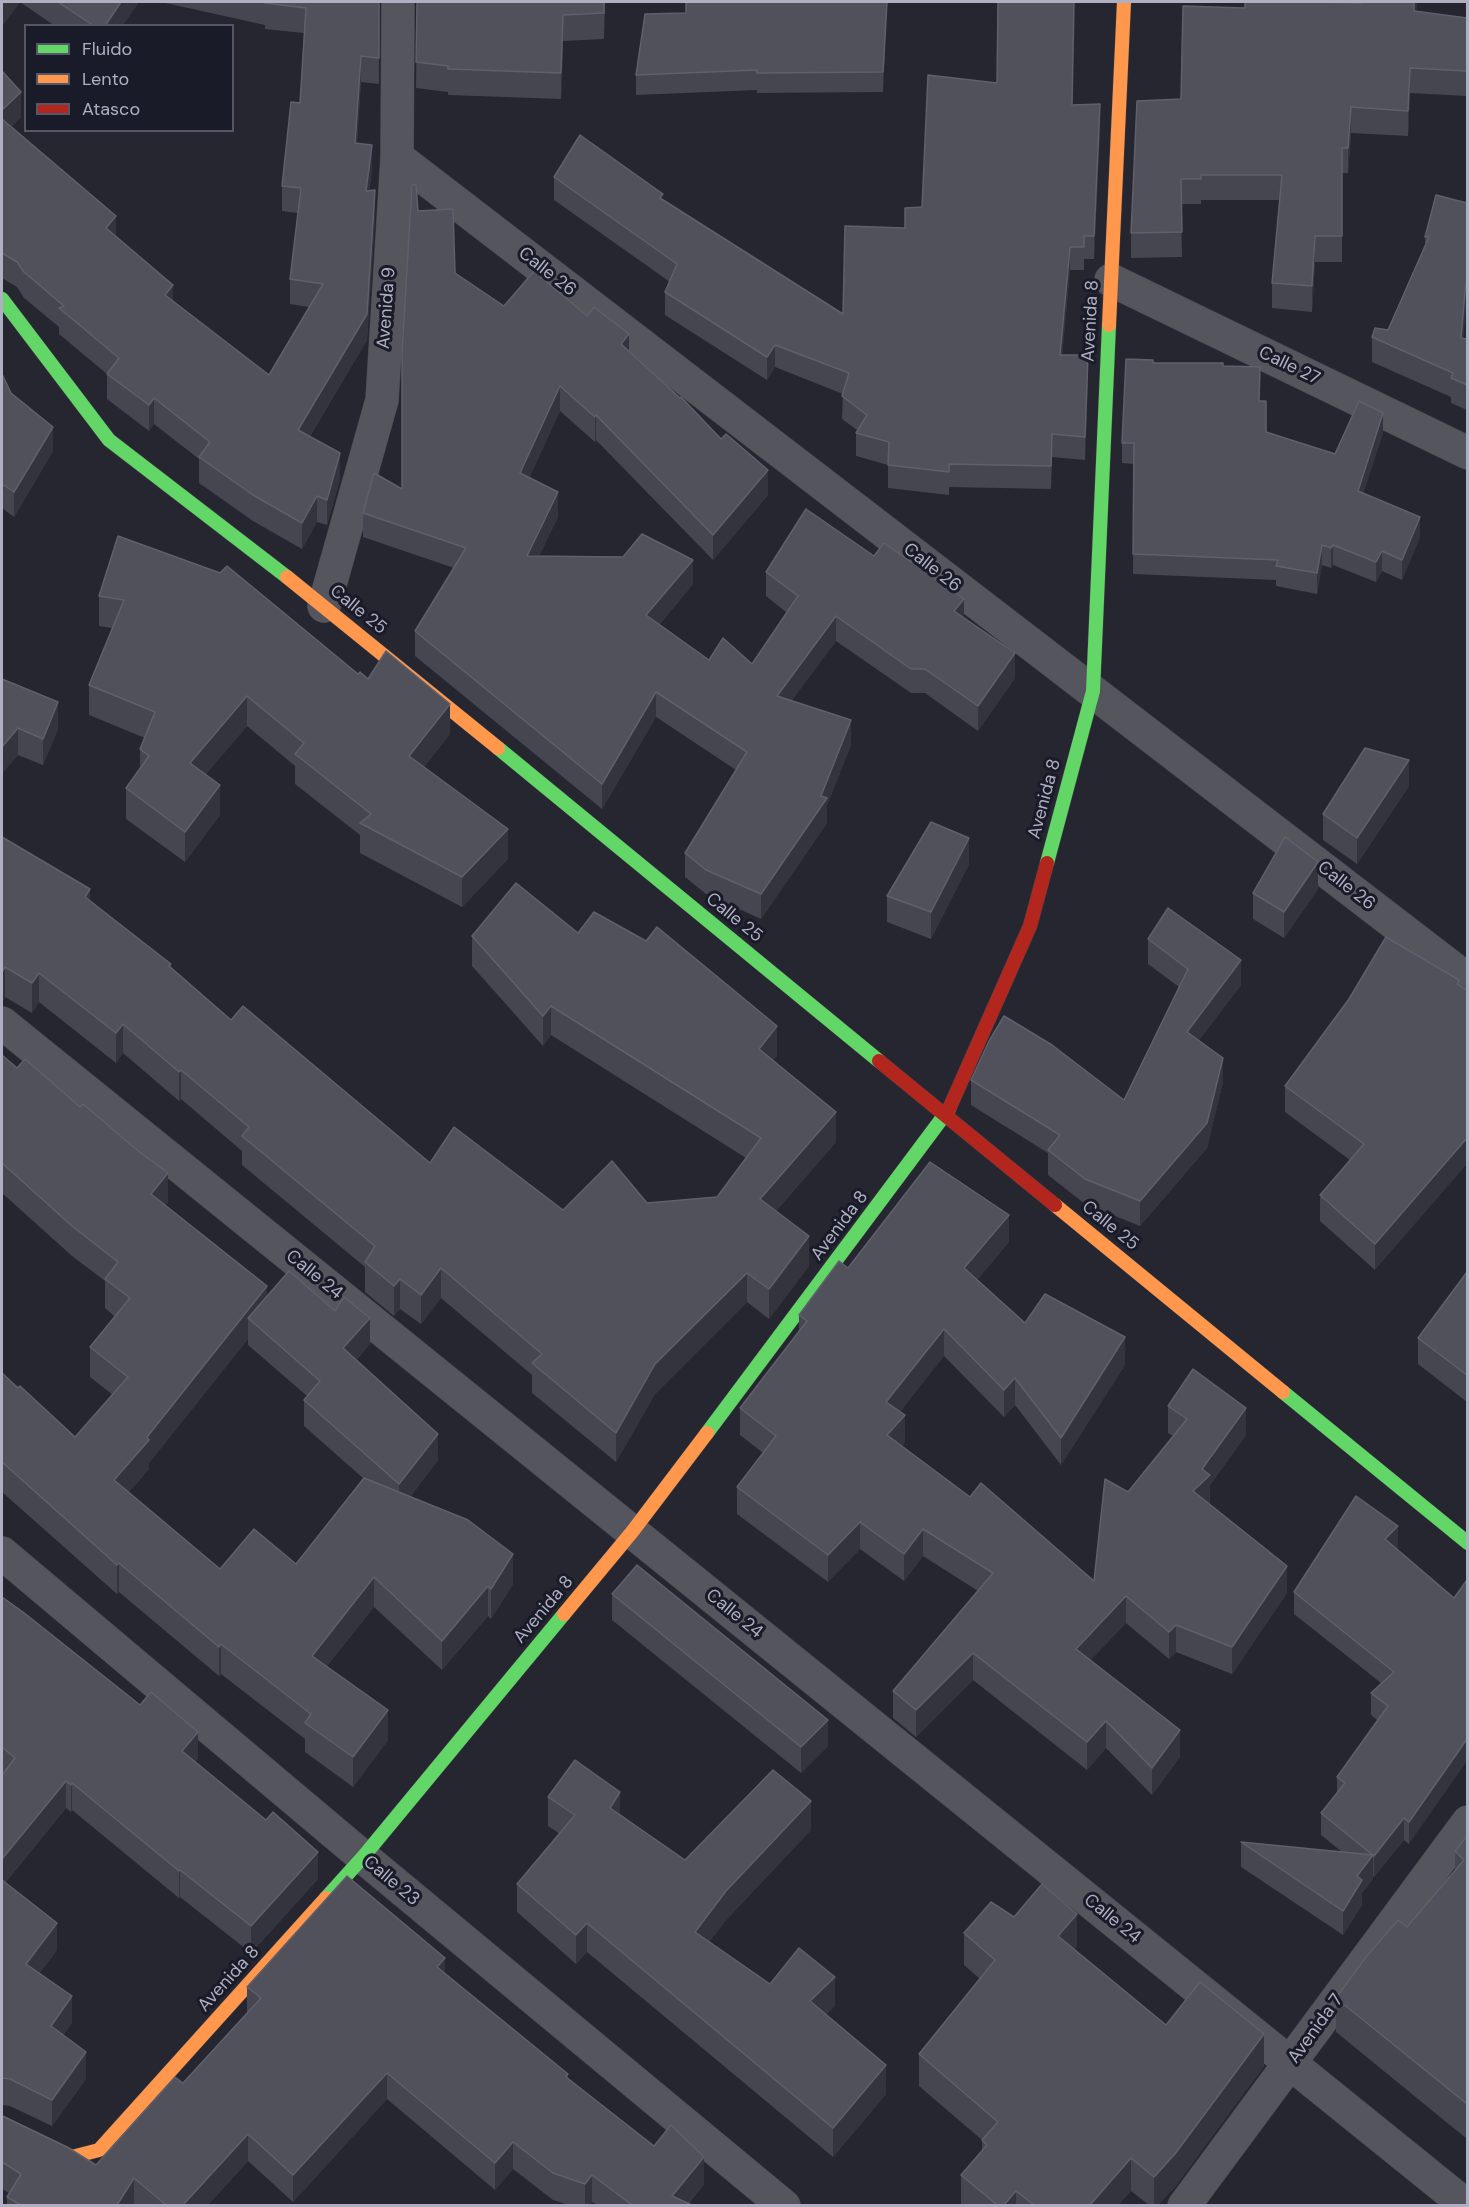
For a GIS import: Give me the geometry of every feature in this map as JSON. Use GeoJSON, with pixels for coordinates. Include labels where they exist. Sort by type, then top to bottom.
{"type":"FeatureCollection","features":[{"type":"Feature","properties":{"kind":"street","name":"Avenida 9"},"geometry":{"type":"LineString","coordinates":[[324,606],[382,400],[397,157],[398,2]]}},
{"type":"Feature","properties":{"kind":"street","name":"Avenida 8"},"geometry":{"type":"LineString","coordinates":[[2,2123],[72,2157],[99,2150],[363,1857],[632,1532],[946,1115],[1030,926],[1093,692],[1124,2]]}},
{"type":"Feature","properties":{"kind":"street","name":"Calle 26"},"geometry":{"type":"LineString","coordinates":[[397,157],[1467,980]]}},
{"type":"Feature","properties":{"kind":"street","name":"Calle 27"},"geometry":{"type":"LineString","coordinates":[[1111,280],[1467,453]]}},
{"type":"Feature","properties":{"kind":"street","name":"Calle 25"},"geometry":{"type":"LineString","coordinates":[[2,299],[109,440],[324,606],[1467,1543]]}},
{"type":"Feature","properties":{"kind":"street","name":"Calle 24"},"geometry":{"type":"LineString","coordinates":[[2,1023],[1467,2205]]}},
{"type":"Feature","properties":{"kind":"street","name":"Calle 23"},"geometry":{"type":"LineString","coordinates":[[2,1553],[363,1857],[784,2205]]}},
{"type":"Feature","properties":{"kind":"street","name":"Avenida 7"},"geometry":{"type":"LineString","coordinates":[[1184,2205],[1467,1822]]}},
{"type":"Feature","properties":{"kind":"building"},"geometry":{"type":"Polygon","coordinates":[[[58,2],[121,2],[106,24],[91,24],[58,2]]]}},
{"type":"Feature","properties":{"kind":"building"},"geometry":{"type":"Polygon","coordinates":[[[265,2],[379,2],[379,58],[361,56],[355,143],[372,145],[366,191],[375,190],[367,314],[298,430],[340,453],[327,500],[317,496],[302,523],[253,495],[199,457],[210,442],[154,398],[149,405],[107,374],[119,358],[59,308],[64,306],[24,272],[17,262],[2,253],[2,119],[116,216],[106,228],[173,285],[165,295],[269,375],[323,284],[290,279],[301,188],[282,186],[291,102],[300,103],[306,8],[265,2]]]}},
{"type":"Feature","properties":{"kind":"building"},"geometry":{"type":"Polygon","coordinates":[[[417,2],[604,2],[604,13],[563,15],[561,73],[448,69],[448,66],[416,62],[417,2]]]}},
{"type":"Feature","properties":{"kind":"building"},"geometry":{"type":"Polygon","coordinates":[[[686,2],[887,2],[883,72],[757,73],[757,70],[636,75],[645,14],[686,13],[686,2]]]}},
{"type":"Feature","properties":{"kind":"building"},"geometry":{"type":"Polygon","coordinates":[[[998,2],[1074,2],[1072,105],[1100,104],[1094,236],[1084,236],[1084,247],[1070,247],[1060,355],[1088,355],[1085,437],[1052,434],[1051,466],[949,464],[949,472],[888,465],[889,442],[856,433],[867,415],[842,396],[849,373],[775,345],[767,357],[665,292],[677,264],[554,177],[580,135],[663,194],[660,198],[843,314],[845,226],[905,228],[905,208],[922,207],[928,75],[997,83],[998,2]]]}},
{"type":"Feature","properties":{"kind":"building"},"geometry":{"type":"Polygon","coordinates":[[[1245,2],[1414,2],[1414,11],[1467,18],[1467,71],[1410,68],[1408,111],[1351,107],[1348,148],[1342,148],[1342,236],[1315,236],[1312,286],[1272,283],[1282,175],[1201,175],[1201,179],[1181,179],[1182,232],[1131,233],[1137,101],[1181,99],[1183,6],[1245,8],[1245,2]]]}},
{"type":"Feature","properties":{"kind":"building"},"geometry":{"type":"Polygon","coordinates":[[[2,71],[21,92],[2,110],[2,71]]]}},
{"type":"Feature","properties":{"kind":"building"},"geometry":{"type":"Polygon","coordinates":[[[412,185],[416,185],[418,211],[453,209],[455,273],[504,306],[534,271],[587,316],[594,307],[629,334],[621,344],[681,397],[721,439],[726,434],[768,470],[713,535],[596,415],[595,417],[560,386],[520,473],[558,492],[527,556],[623,557],[642,534],[693,560],[646,615],[709,660],[723,638],[752,664],[798,596],[766,572],[806,509],[874,556],[884,543],[964,599],[954,611],[1015,653],[978,706],[925,669],[911,669],[836,616],[777,696],[851,720],[821,796],[827,798],[761,894],[706,870],[685,853],[747,752],[656,692],[602,784],[415,631],[466,548],[363,513],[374,473],[402,489],[402,352],[412,185]]]}},
{"type":"Feature","properties":{"kind":"building"},"geometry":{"type":"Polygon","coordinates":[[[1436,195],[1467,203],[1467,281],[1461,338],[1467,339],[1467,385],[1451,378],[1453,373],[1372,337],[1375,328],[1388,330],[1429,237],[1425,237],[1436,195]]]}},
{"type":"Feature","properties":{"kind":"building"},"geometry":{"type":"Polygon","coordinates":[[[1126,359],[1153,360],[1153,363],[1223,363],[1223,366],[1260,367],[1259,401],[1266,401],[1266,432],[1335,454],[1359,401],[1383,413],[1358,491],[1420,517],[1402,560],[1382,551],[1376,562],[1333,545],[1331,548],[1322,545],[1317,573],[1276,566],[1278,560],[1133,554],[1134,443],[1122,443],[1126,359]]]}},
{"type":"Feature","properties":{"kind":"building"},"geometry":{"type":"Polygon","coordinates":[[[2,374],[11,393],[53,427],[14,492],[2,484],[2,374]]]}},
{"type":"Feature","properties":{"kind":"building"},"geometry":{"type":"Polygon","coordinates":[[[118,536],[220,573],[227,566],[358,674],[360,672],[368,679],[386,651],[450,704],[409,756],[508,829],[462,877],[360,823],[371,814],[295,754],[304,743],[247,696],[190,763],[220,785],[185,832],[126,788],[149,756],[140,749],[155,712],[89,685],[124,600],[99,596],[118,536]]]}},
{"type":"Feature","properties":{"kind":"building"},"geometry":{"type":"Polygon","coordinates":[[[2,679],[58,702],[43,739],[18,728],[2,747],[2,679]]]}},
{"type":"Feature","properties":{"kind":"building"},"geometry":{"type":"Polygon","coordinates":[[[1365,748],[1409,760],[1357,838],[1323,814],[1365,748]]]}},
{"type":"Feature","properties":{"kind":"building"},"geometry":{"type":"Polygon","coordinates":[[[931,822],[969,838],[931,912],[887,896],[931,822]]]}},
{"type":"Feature","properties":{"kind":"building"},"geometry":{"type":"Polygon","coordinates":[[[2,837],[90,889],[85,897],[171,964],[169,966],[231,1020],[243,1006],[430,1163],[454,1127],[563,1210],[612,1161],[647,1203],[717,1197],[761,1138],[551,1006],[543,1016],[472,936],[516,883],[578,933],[594,912],[646,941],[657,927],[777,1026],[759,1049],[836,1112],[760,1199],[809,1236],[769,1289],[747,1273],[655,1364],[616,1433],[532,1363],[542,1354],[441,1268],[421,1295],[400,1279],[394,1286],[365,1262],[375,1246],[242,1136],[249,1127],[123,1024],[116,1033],[39,973],[32,983],[5,967],[2,972],[2,837]]]}},
{"type":"Feature","properties":{"kind":"building"},"geometry":{"type":"Polygon","coordinates":[[[1285,837],[1318,862],[1284,912],[1253,893],[1285,837]]]}},
{"type":"Feature","properties":{"kind":"building"},"geometry":{"type":"Polygon","coordinates":[[[1168,908],[1241,960],[1187,1032],[1223,1058],[1207,1123],[1140,1201],[1085,1179],[1048,1150],[1060,1135],[971,1080],[989,1041],[1004,1016],[1052,1045],[1124,1100],[1188,969],[1148,939],[1168,908]]]}},
{"type":"Feature","properties":{"kind":"building"},"geometry":{"type":"Polygon","coordinates":[[[1386,937],[1459,980],[1457,984],[1467,991],[1467,1138],[1375,1244],[1320,1195],[1364,1144],[1285,1086],[1349,999],[1386,937]]]}},
{"type":"Feature","properties":{"kind":"building"},"geometry":{"type":"Polygon","coordinates":[[[2,1055],[17,1068],[25,1059],[80,1107],[83,1104],[168,1173],[151,1194],[267,1286],[147,1437],[149,1440],[114,1480],[220,1569],[254,1529],[296,1564],[364,1478],[468,1520],[513,1554],[491,1589],[488,1586],[442,1641],[374,1577],[312,1656],[388,1710],[353,1757],[305,1723],[311,1714],[221,1644],[219,1647],[119,1563],[117,1565],[2,1462],[2,1373],[18,1388],[20,1386],[75,1437],[128,1377],[90,1347],[130,1298],[105,1279],[118,1262],[72,1226],[2,1163],[2,1055]]]}},
{"type":"Feature","properties":{"kind":"building"},"geometry":{"type":"Polygon","coordinates":[[[930,1162],[1009,1215],[964,1268],[1025,1323],[1045,1294],[1125,1337],[1061,1438],[1015,1378],[1004,1390],[944,1329],[886,1402],[905,1415],[887,1435],[970,1497],[981,1483],[1094,1581],[1105,1479],[1128,1492],[1187,1419],[1168,1406],[1193,1369],[1246,1408],[1202,1469],[1210,1475],[1193,1491],[1287,1566],[1232,1647],[1176,1625],[1169,1632],[1126,1596],[1076,1649],[1180,1730],[1152,1768],[1106,1721],[1087,1742],[973,1653],[916,1710],[893,1691],[993,1573],[923,1529],[904,1554],[860,1522],[828,1555],[737,1487],[776,1436],[740,1408],[807,1321],[799,1315],[839,1261],[848,1268],[930,1162]]]}},
{"type":"Feature","properties":{"kind":"building"},"geometry":{"type":"Polygon","coordinates":[[[289,1271],[335,1311],[344,1297],[370,1318],[343,1348],[438,1434],[399,1484],[304,1400],[320,1381],[248,1318],[289,1271]]]}},
{"type":"Feature","properties":{"kind":"building"},"geometry":{"type":"Polygon","coordinates":[[[1467,1272],[1467,1375],[1418,1338],[1467,1272]]]}},
{"type":"Feature","properties":{"kind":"building"},"geometry":{"type":"Polygon","coordinates":[[[1356,1496],[1398,1526],[1385,1539],[1454,1598],[1467,1580],[1467,1739],[1409,1822],[1404,1818],[1374,1856],[1321,1813],[1345,1783],[1337,1777],[1388,1706],[1371,1693],[1394,1672],[1294,1592],[1356,1496]]]}},
{"type":"Feature","properties":{"kind":"building"},"geometry":{"type":"Polygon","coordinates":[[[637,1565],[828,1720],[801,1747],[612,1594],[637,1565]]]}},
{"type":"Feature","properties":{"kind":"building"},"geometry":{"type":"Polygon","coordinates":[[[2,1597],[140,1705],[151,1692],[198,1732],[182,1751],[266,1820],[273,1812],[318,1852],[251,1926],[179,1871],[72,1783],[71,1785],[66,1781],[2,1859],[2,1775],[15,1758],[2,1747],[2,1597]]]}},
{"type":"Feature","properties":{"kind":"building"},"geometry":{"type":"Polygon","coordinates":[[[575,1760],[620,1792],[610,1808],[685,1860],[773,1770],[811,1801],[726,1891],[695,1932],[770,1984],[799,1948],[835,1977],[810,2001],[886,2065],[833,2128],[587,1923],[576,1935],[517,1884],[575,1815],[548,1797],[575,1760]]]}},
{"type":"Feature","properties":{"kind":"building"},"geometry":{"type":"Polygon","coordinates":[[[1467,1836],[1467,2104],[1336,1998],[1366,1957],[1398,1920],[1407,1927],[1464,1860],[1455,1851],[1467,1836]]]}},
{"type":"Feature","properties":{"kind":"building"},"geometry":{"type":"Polygon","coordinates":[[[1241,1842],[1373,1855],[1357,1876],[1362,1880],[1343,1911],[1241,1842]]]}},
{"type":"Feature","properties":{"kind":"building"},"geometry":{"type":"Polygon","coordinates":[[[347,1876],[445,1958],[437,1967],[568,2074],[566,2077],[654,2146],[671,2125],[704,2157],[672,2196],[692,2205],[632,2205],[592,2175],[585,2184],[553,2173],[513,2142],[495,2163],[387,2073],[293,2175],[248,2134],[183,2205],[166,2205],[134,2178],[117,2205],[21,2205],[7,2197],[21,2174],[2,2162],[2,2116],[67,2147],[96,2165],[175,2077],[183,2083],[261,1998],[247,1987],[347,1876]]]}},
{"type":"Feature","properties":{"kind":"building"},"geometry":{"type":"Polygon","coordinates":[[[2,1880],[57,1923],[26,1964],[72,1996],[51,2026],[86,2052],[52,2100],[10,2079],[2,2078],[2,1880]]]}},
{"type":"Feature","properties":{"kind":"building"},"geometry":{"type":"Polygon","coordinates":[[[1042,1884],[1077,1914],[1058,1936],[1166,2025],[1200,1982],[1264,2034],[1175,2154],[1154,2177],[1131,2158],[1090,2205],[1034,2205],[1016,2191],[1004,2205],[997,2205],[961,2175],[987,2145],[982,2140],[998,2122],[919,2054],[995,1960],[964,1933],[991,1902],[1014,1917],[1042,1884]]]}},
{"type":"Feature","properties":{"kind":"traffic: fast"},"geometry":{"type":"LineString","coordinates":[[2,299],[109,440],[287,577]]}},
{"type":"Feature","properties":{"kind":"traffic: fast"},"geometry":{"type":"LineString","coordinates":[[1047,863],[1093,691],[1109,325]]}},
{"type":"Feature","properties":{"kind":"traffic: fast"},"geometry":{"type":"LineString","coordinates":[[498,748],[879,1061]]}},
{"type":"Feature","properties":{"kind":"traffic: fast"},"geometry":{"type":"LineString","coordinates":[[707,1433],[949,1109]]}},
{"type":"Feature","properties":{"kind":"traffic: fast"},"geometry":{"type":"LineString","coordinates":[[1283,1392],[1468,1543]]}},
{"type":"Feature","properties":{"kind":"traffic: fast"},"geometry":{"type":"LineString","coordinates":[[326,1898],[363,1857],[564,1614]]}},
{"type":"Feature","properties":{"kind":"traffic: slow"},"geometry":{"type":"LineString","coordinates":[[1109,325],[1124,2]]}},
{"type":"Feature","properties":{"kind":"traffic: slow"},"geometry":{"type":"LineString","coordinates":[[287,577],[498,748]]}},
{"type":"Feature","properties":{"kind":"traffic: slow"},"geometry":{"type":"LineString","coordinates":[[1055,1205],[1283,1392]]}},
{"type":"Feature","properties":{"kind":"traffic: slow"},"geometry":{"type":"LineString","coordinates":[[564,1614],[632,1532],[707,1433]]}},
{"type":"Feature","properties":{"kind":"traffic: slow"},"geometry":{"type":"LineString","coordinates":[[2,2123],[72,2157],[99,2150],[326,1898]]}},
{"type":"Feature","properties":{"kind":"traffic: jam"},"geometry":{"type":"LineString","coordinates":[[949,1109],[1030,926],[1047,863]]}},
{"type":"Feature","properties":{"kind":"traffic: jam"},"geometry":{"type":"LineString","coordinates":[[879,1061],[1055,1205]]}}]}
